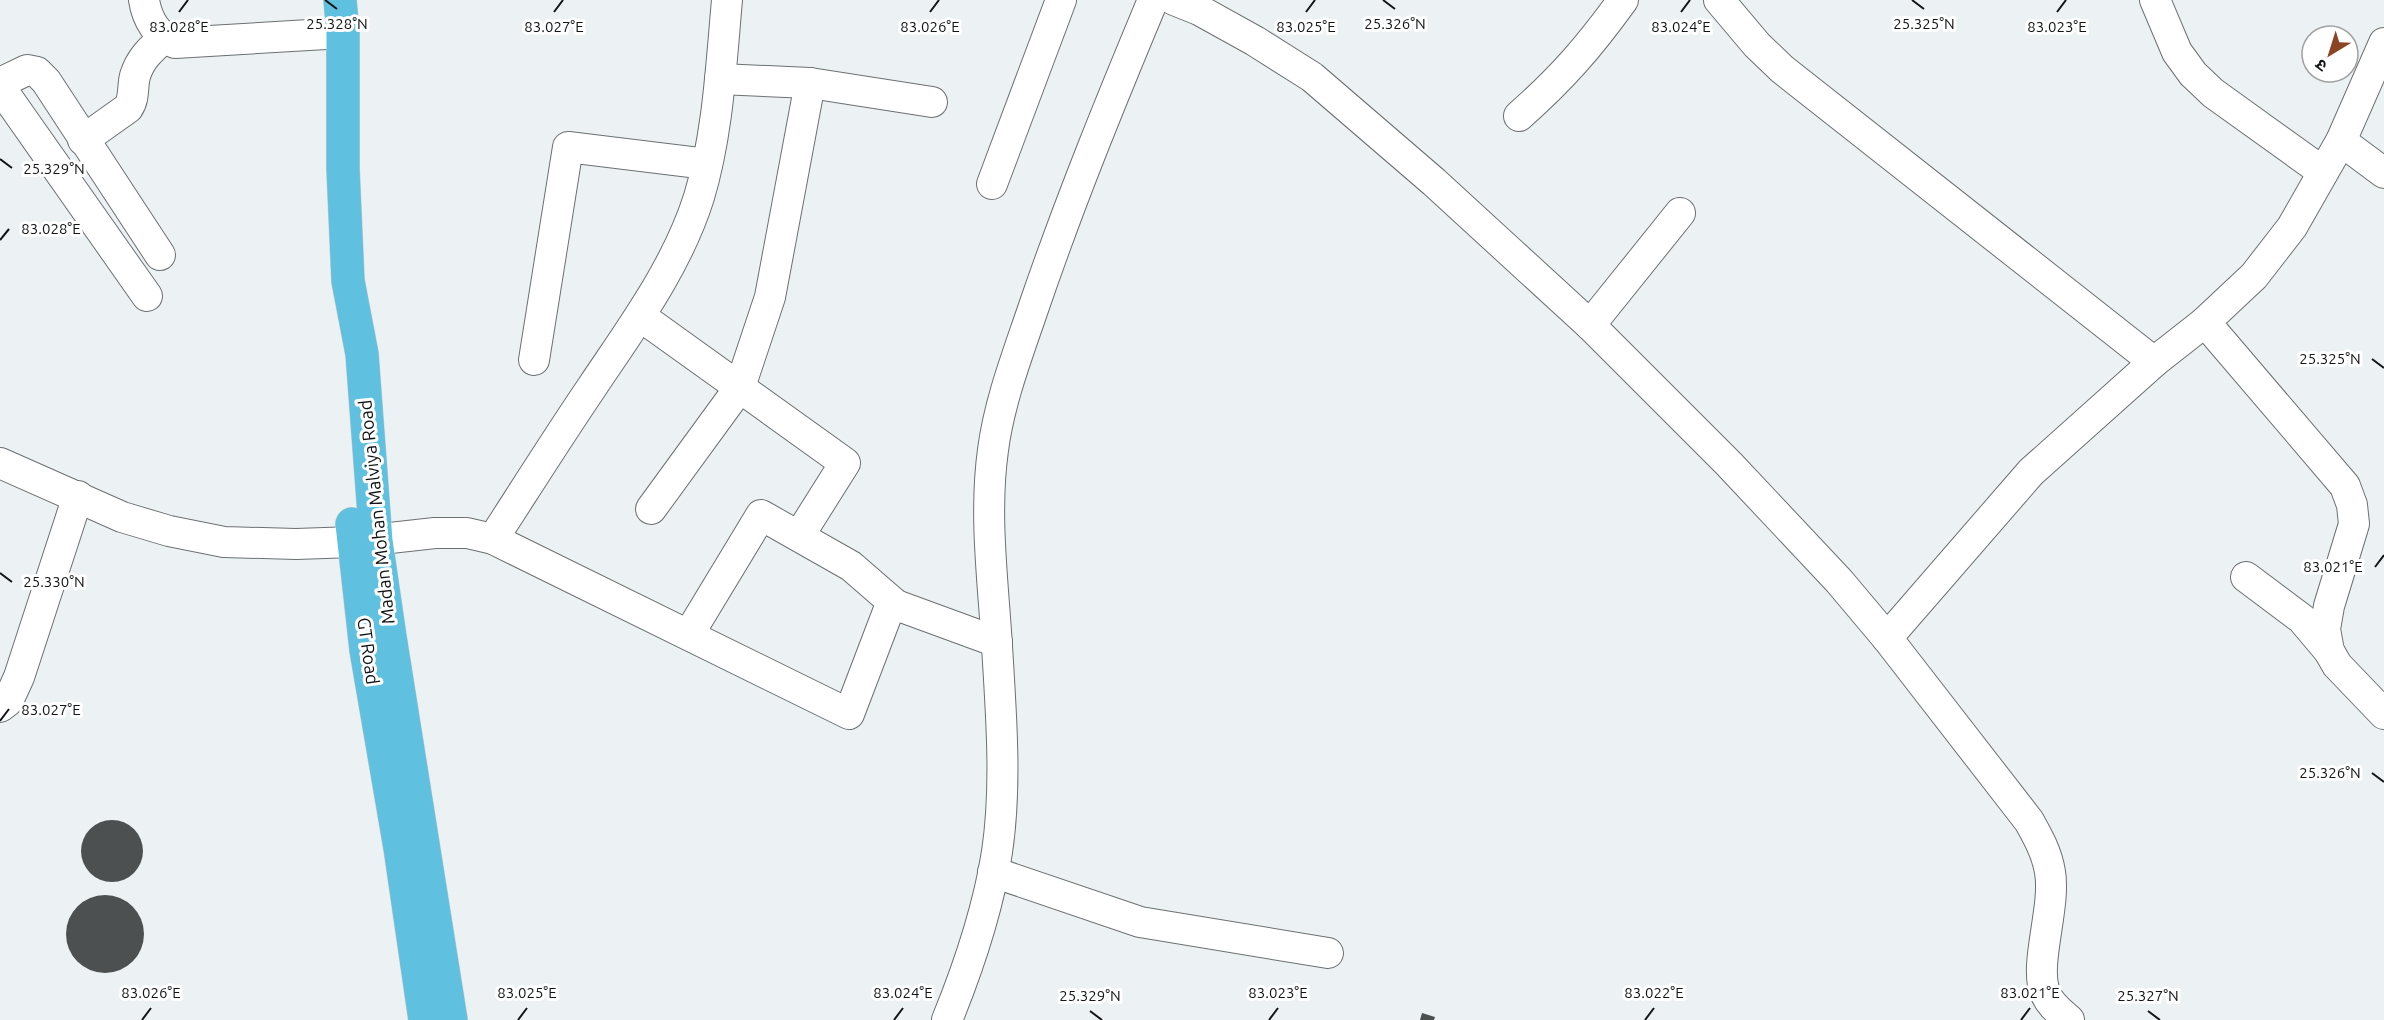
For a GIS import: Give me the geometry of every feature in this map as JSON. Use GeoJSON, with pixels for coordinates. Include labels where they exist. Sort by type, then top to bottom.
{"type":"FeatureCollection","features":[{"type":"Feature","properties":{"kind":"highway","name":"Madan Mohan Malviya Road"},"geometry":{"type":"LineString","coordinates":[[340,0],[343,33],[343,169],[348,281],[362,354],[365,542],[390,637],[451,1020]]}},
{"type":"Feature","properties":{"kind":"highway","name":"GT Road"},"geometry":{"type":"LineString","coordinates":[[365,542],[366,650],[400,848],[425,1020]]}},
{"type":"Feature","properties":{"kind":"street"},"geometry":{"type":"LineString","coordinates":[[144,0],[145,9],[153,26],[164,38],[175,43],[343,33]]}},
{"type":"Feature","properties":{"kind":"street"},"geometry":{"type":"LineString","coordinates":[[493,539],[640,316],[683,237],[698,199],[707,164],[720,80],[727,0]]}},
{"type":"Feature","properties":{"kind":"street"},"geometry":{"type":"LineString","coordinates":[[992,184],[1061,0]]}},
{"type":"Feature","properties":{"kind":"street"},"geometry":{"type":"LineString","coordinates":[[947,1020],[976,943],[993,872],[1000,819],[1002,774],[990,481],[993,447],[1020,349],[1077,184],[1153,0]]}},
{"type":"Feature","properties":{"kind":"street"},"geometry":{"type":"LineString","coordinates":[[1174,0],[1199,10],[1255,41],[1312,77],[1434,182],[1590,325],[1729,464],[1839,581],[1887,638],[2029,821],[2044,848],[2051,873],[2050,902],[2041,975],[2045,993],[2054,1007],[2068,1020]]}},
{"type":"Feature","properties":{"kind":"street"},"geometry":{"type":"LineString","coordinates":[[1519,116],[1570,69],[1591,45],[1623,0]]}},
{"type":"Feature","properties":{"kind":"street"},"geometry":{"type":"LineString","coordinates":[[1719,0],[1757,45],[1782,69],[2154,362]]}},
{"type":"Feature","properties":{"kind":"street"},"geometry":{"type":"LineString","coordinates":[[2155,0],[2177,52],[2193,74],[2213,93],[2323,172]]}},
{"type":"Feature","properties":{"kind":"street"},"geometry":{"type":"LineString","coordinates":[[83,140],[128,108],[132,102],[135,76],[143,60],[149,50],[164,38]]}},
{"type":"Feature","properties":{"kind":"street"},"geometry":{"type":"LineString","coordinates":[[1887,638],[2031,472],[2154,362],[2205,322],[2254,276],[2292,227],[2341,141],[2384,43]]}},
{"type":"Feature","properties":{"kind":"street"},"geometry":{"type":"LineString","coordinates":[[147,296],[0,85],[27,70],[37,72],[46,81],[160,255]]}},
{"type":"Feature","properties":{"kind":"street"},"geometry":{"type":"LineString","coordinates":[[720,80],[810,83],[932,102]]}},
{"type":"Feature","properties":{"kind":"street"},"geometry":{"type":"LineString","coordinates":[[651,509],[740,387],[770,297],[810,83]]}},
{"type":"Feature","properties":{"kind":"street"},"geometry":{"type":"LineString","coordinates":[[2341,141],[2384,173]]}},
{"type":"Feature","properties":{"kind":"street"},"geometry":{"type":"LineString","coordinates":[[534,360],[568,147],[707,164]]}},
{"type":"Feature","properties":{"kind":"street"},"geometry":{"type":"LineString","coordinates":[[1590,325],[1680,213]]}},
{"type":"Feature","properties":{"kind":"street"},"geometry":{"type":"LineString","coordinates":[[640,316],[845,463],[799,537]]}},
{"type":"Feature","properties":{"kind":"street"},"geometry":{"type":"LineString","coordinates":[[2205,322],[2346,486],[2352,505],[2354,524],[2329,606],[2325,629],[2329,651]]}},
{"type":"Feature","properties":{"kind":"street"},"geometry":{"type":"LineString","coordinates":[[0,463],[122,517],[169,531],[225,542],[296,544],[365,542],[435,533],[467,533],[493,539],[849,714],[889,609],[896,604]]}},
{"type":"Feature","properties":{"kind":"street"},"geometry":{"type":"LineString","coordinates":[[0,707],[8,701],[19,677],[78,496]]}},
{"type":"Feature","properties":{"kind":"street"},"geometry":{"type":"LineString","coordinates":[[689,634],[761,515],[851,566],[896,604],[997,642]]}},
{"type":"Feature","properties":{"kind":"street"},"geometry":{"type":"LineString","coordinates":[[2246,578],[2302,619],[2329,651],[2337,665],[2384,714]]}},
{"type":"Feature","properties":{"kind":"street"},"geometry":{"type":"LineString","coordinates":[[993,872],[1140,922],[1328,952]]}},
{"type":"Feature","properties":{"kind":"building"},"geometry":{"type":"Polygon","coordinates":[[[106,820],[118,820],[134,829],[141,839],[143,851],[141,863],[134,873],[118,882],[106,882],[95,877],[86,868],[81,857],[81,845],[86,834],[95,825],[106,820]]]}},
{"type":"Feature","properties":{"kind":"building"},"geometry":{"type":"Polygon","coordinates":[[[105,895],[120,898],[132,907],[141,919],[144,934],[141,949],[132,961],[120,970],[105,973],[90,970],[78,961],[69,949],[66,934],[69,919],[78,907],[90,898],[105,895]]]}},
{"type":"Feature","properties":{"kind":"building"},"geometry":{"type":"Polygon","coordinates":[[[1422,1013],[1435,1017],[1434,1020],[1420,1020],[1422,1013]]]}}]}
